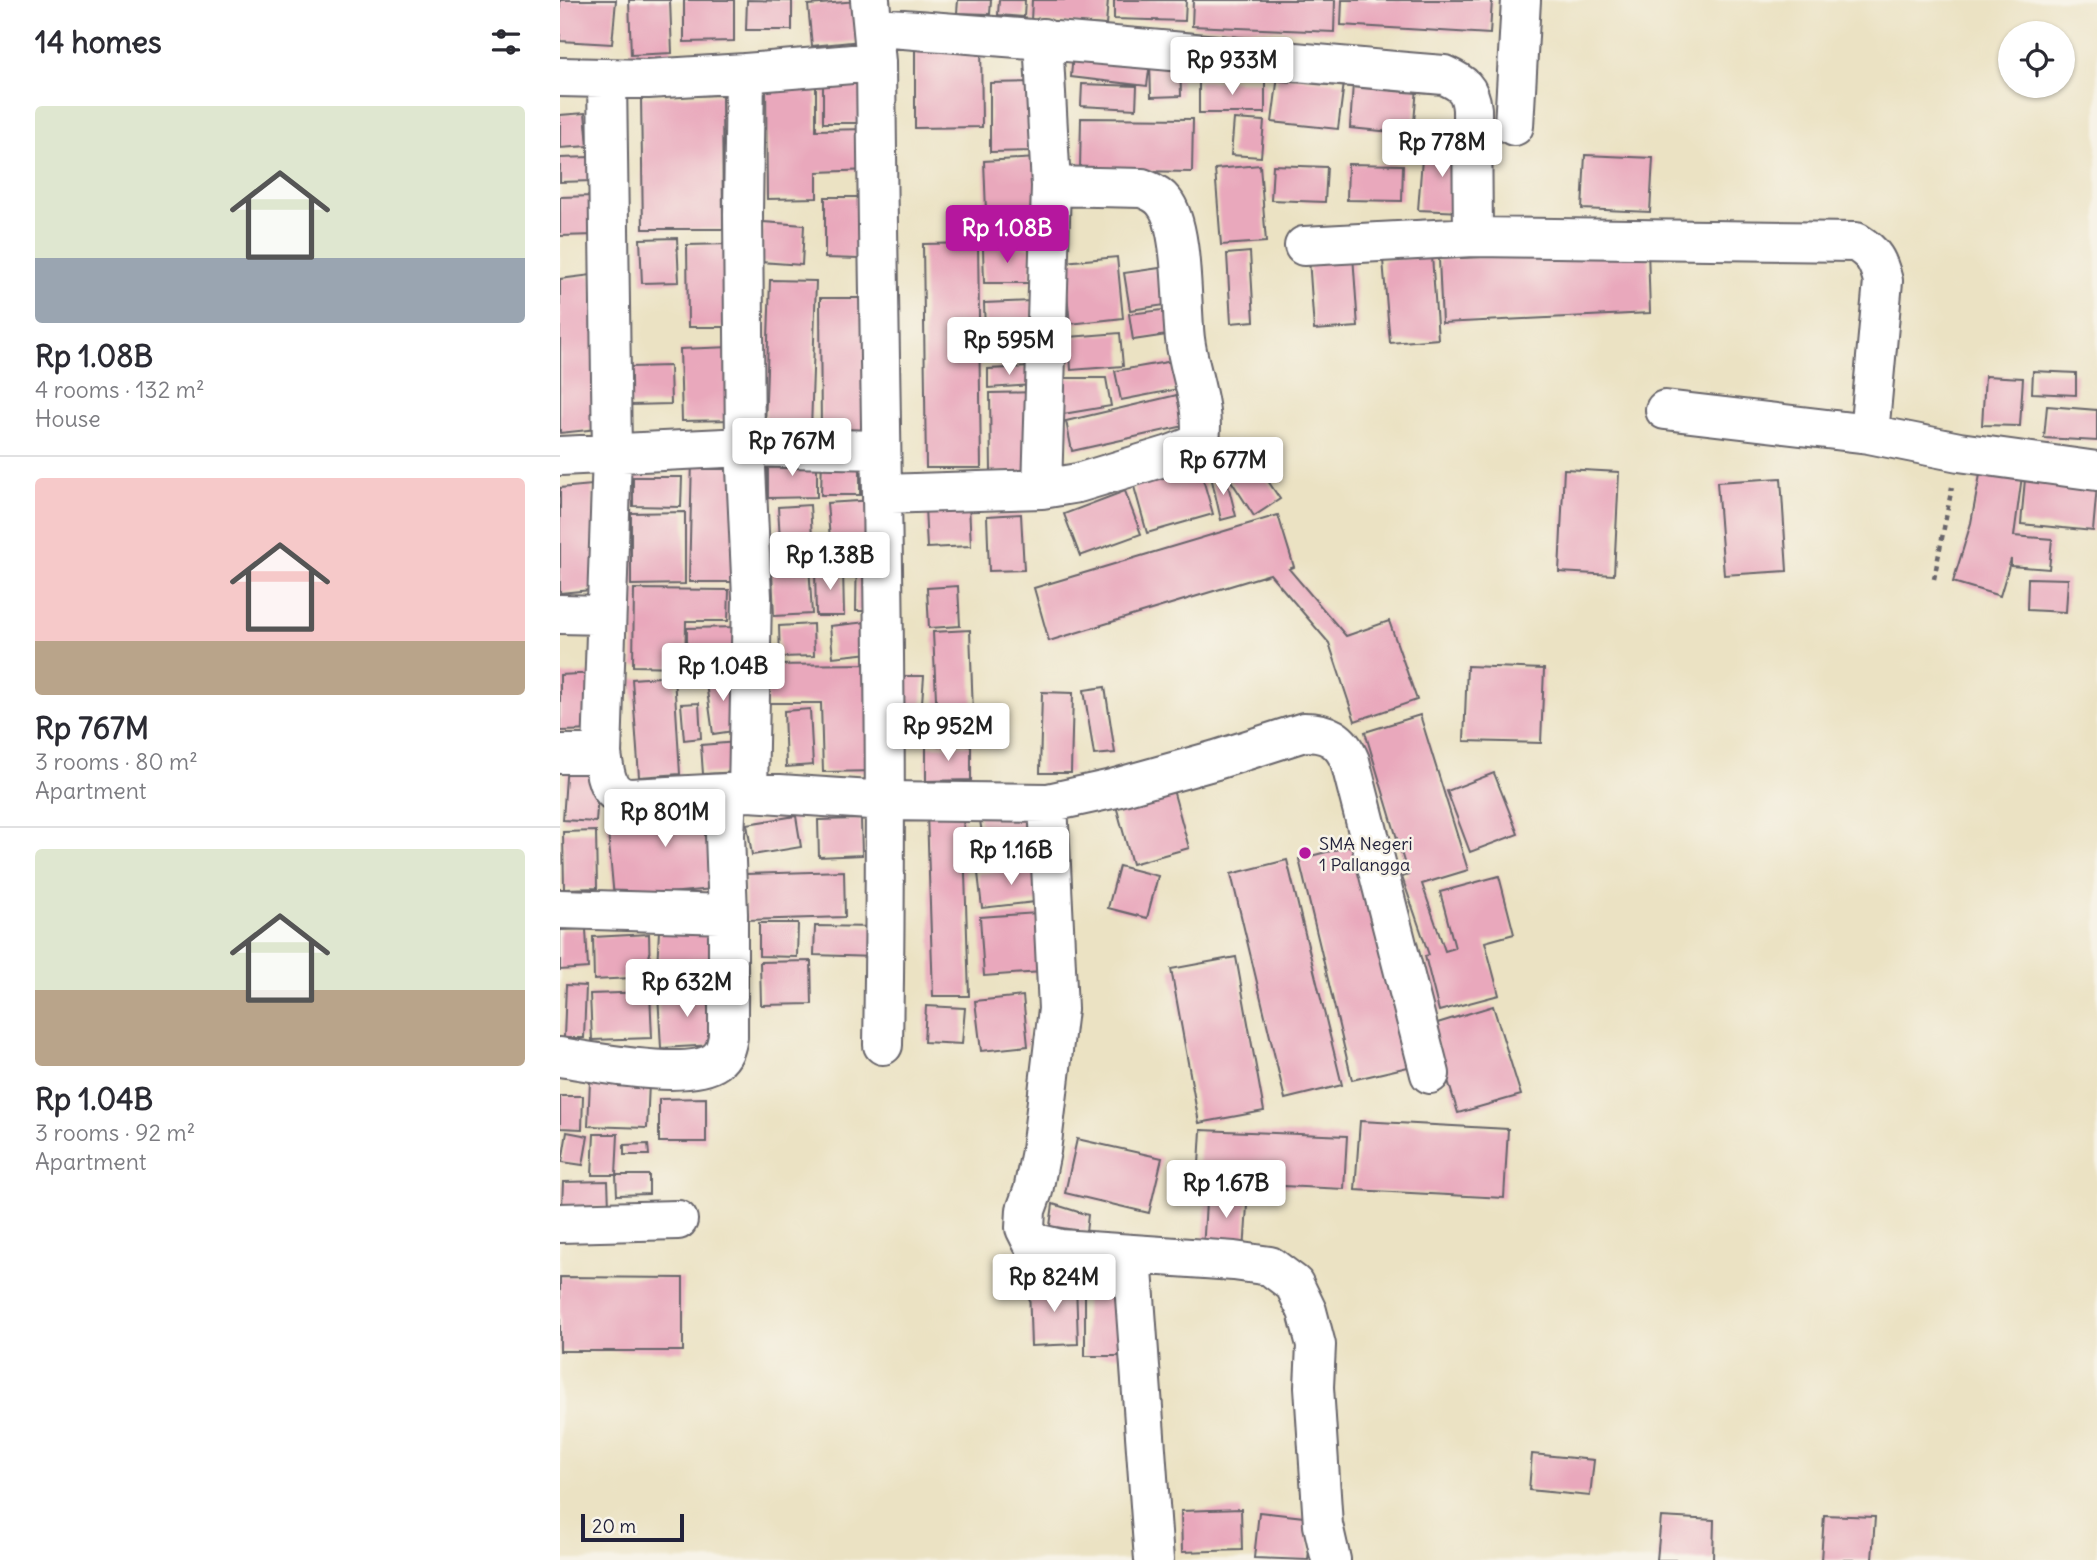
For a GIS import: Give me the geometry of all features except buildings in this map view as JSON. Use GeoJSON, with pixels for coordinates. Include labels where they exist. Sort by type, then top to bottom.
{"type":"FeatureCollection","features":[{"type":"Feature","properties":{"kind":"street"},"geometry":{"type":"LineString","coordinates":[[1514,126],[1521,0]]}},
{"type":"Feature","properties":{"kind":"street"},"geometry":{"type":"LineString","coordinates":[[873,30],[883,494],[886,801],[883,1045]]}},
{"type":"Feature","properties":{"kind":"street"},"geometry":{"type":"LineString","coordinates":[[560,77],[648,79],[746,73],[873,30],[1042,38],[1189,54],[1444,75],[1463,84],[1471,94],[1473,237]]}},
{"type":"Feature","properties":{"kind":"street"},"geometry":{"type":"LineString","coordinates":[[1042,38],[1051,186],[1042,489]]}},
{"type":"Feature","properties":{"kind":"street"},"geometry":{"type":"LineString","coordinates":[[560,1057],[651,1069],[690,1069],[716,1061],[724,1052],[728,1037],[725,835],[738,793],[752,597],[746,447],[743,214],[746,73]]}},
{"type":"Feature","properties":{"kind":"street"},"geometry":{"type":"LineString","coordinates":[[607,79],[612,454],[602,754],[606,778],[616,795],[630,798],[738,793],[886,801],[1048,803],[1112,789],[1304,732],[1318,732],[1338,741],[1345,748],[1350,761],[1430,1074]]}},
{"type":"Feature","properties":{"kind":"street"},"geometry":{"type":"LineString","coordinates":[[883,494],[1042,489],[1079,483],[1197,444],[1201,434],[1199,408],[1185,341],[1176,236],[1165,202],[1153,192],[1142,188],[1051,186]]}},
{"type":"Feature","properties":{"kind":"street"},"geometry":{"type":"LineString","coordinates":[[1304,246],[1473,237],[1856,242],[1878,259],[1883,281],[1869,434]]}},
{"type":"Feature","properties":{"kind":"street"},"geometry":{"type":"LineString","coordinates":[[1665,410],[1869,434],[1959,452],[2097,471]]}},
{"type":"Feature","properties":{"kind":"street"},"geometry":{"type":"LineString","coordinates":[[560,456],[746,447],[881,450]]}},
{"type":"Feature","properties":{"kind":"street"},"geometry":{"type":"LineString","coordinates":[[560,614],[605,615]]}},
{"type":"Feature","properties":{"kind":"street"},"geometry":{"type":"LineString","coordinates":[[560,754],[602,754]]}},
{"type":"Feature","properties":{"kind":"street"},"geometry":{"type":"LineString","coordinates":[[1048,803],[1058,1009],[1041,1151],[1033,1191],[1026,1210],[1025,1228],[1028,1237],[1037,1245],[1132,1256],[1234,1261],[1270,1266],[1294,1284],[1307,1311],[1316,1345],[1314,1387],[1323,1525],[1331,1560]]}},
{"type":"Feature","properties":{"kind":"street"},"geometry":{"type":"LineString","coordinates":[[560,909],[728,914]]}},
{"type":"Feature","properties":{"kind":"street"},"geometry":{"type":"LineString","coordinates":[[560,1223],[678,1220]]}},
{"type":"Feature","properties":{"kind":"street"},"geometry":{"type":"LineString","coordinates":[[1132,1256],[1154,1560]]}},
{"type":"Feature","properties":{"kind":"path"},"geometry":{"type":"LineString","coordinates":[[1934,579],[1959,452]]}},
{"type":"Feature","properties":{"kind":"place","name":"SMA Negeri 1 Pallangga"},"geometry":{"type":"Point","coordinates":[1305,853]}}]}
